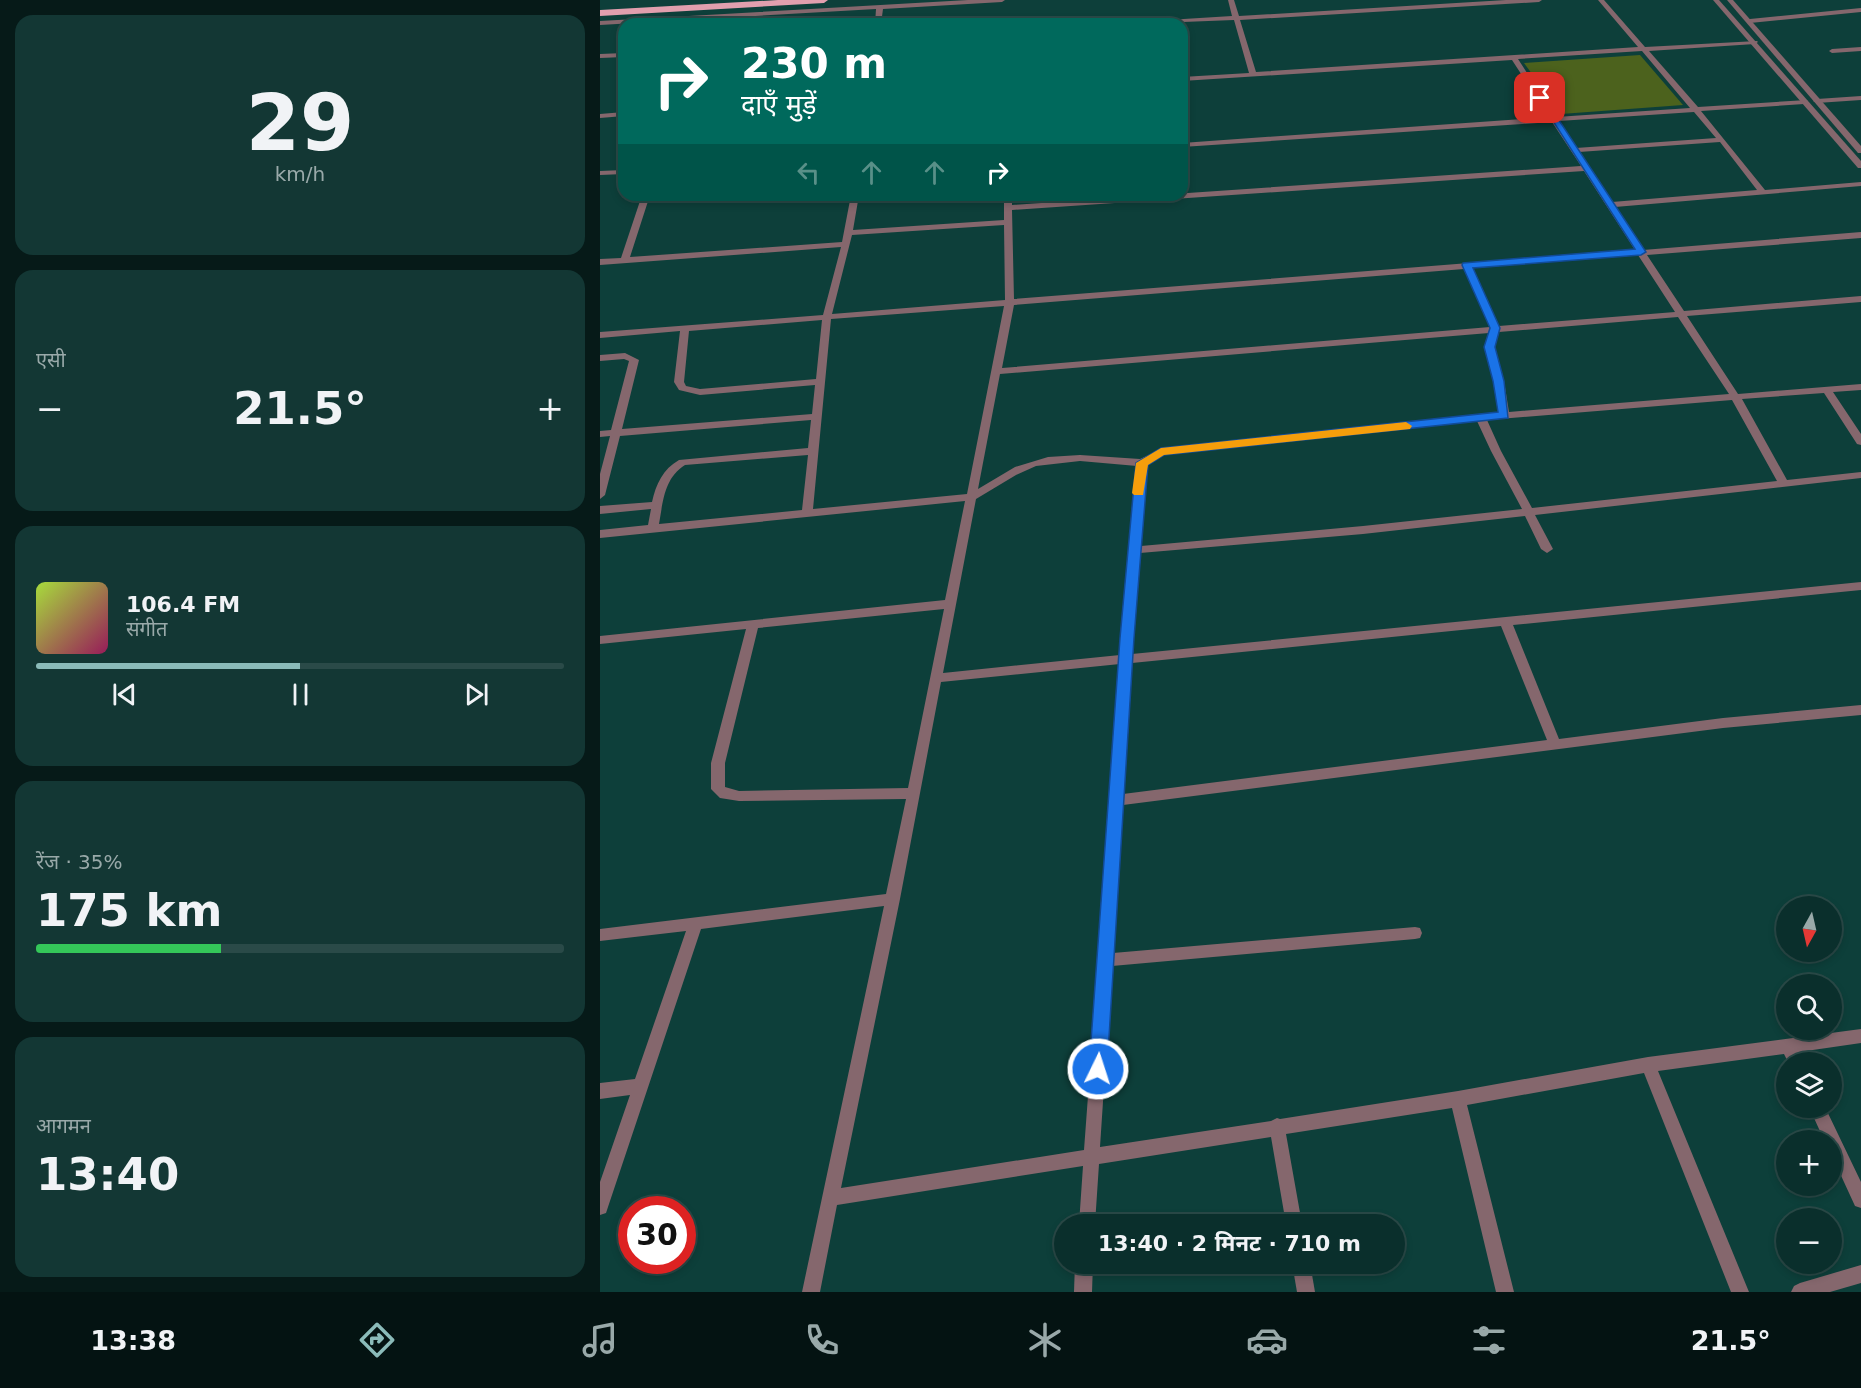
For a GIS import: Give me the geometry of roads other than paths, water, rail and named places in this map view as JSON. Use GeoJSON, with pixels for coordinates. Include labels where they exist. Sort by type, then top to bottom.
{"type":"FeatureCollection","features":[{"type":"Feature","properties":{"kind":"highway"},"geometry":{"type":"LineString","coordinates":[[600,5],[689,0]]}},
{"type":"Feature","properties":{"kind":"highway"},"geometry":{"type":"LineString","coordinates":[[600,13],[824,0]]}},
{"type":"Feature","properties":{"kind":"street"},"geometry":{"type":"LineString","coordinates":[[675,18],[1002,0]]}},
{"type":"Feature","properties":{"kind":"street"},"geometry":{"type":"LineString","coordinates":[[1231,0],[1239,18],[1253,75]]}},
{"type":"Feature","properties":{"kind":"street"},"geometry":{"type":"LineString","coordinates":[[1188,21],[1539,0]]}},
{"type":"Feature","properties":{"kind":"street"},"geometry":{"type":"LineString","coordinates":[[1601,0],[1722,140],[1763,192]]}},
{"type":"Feature","properties":{"kind":"street"},"geometry":{"type":"LineString","coordinates":[[1716,0],[1861,166]]}},
{"type":"Feature","properties":{"kind":"street"},"geometry":{"type":"LineString","coordinates":[[1730,0],[1861,151]]}},
{"type":"Feature","properties":{"kind":"street"},"geometry":{"type":"LineString","coordinates":[[879,18],[880,7]]}},
{"type":"Feature","properties":{"kind":"street"},"geometry":{"type":"LineString","coordinates":[[1737,22],[1861,10]]}},
{"type":"Feature","properties":{"kind":"street"},"geometry":{"type":"LineString","coordinates":[[600,22],[618,21]]}},
{"type":"Feature","properties":{"kind":"street"},"geometry":{"type":"LineString","coordinates":[[1188,79],[1755,42]]}},
{"type":"Feature","properties":{"kind":"street"},"geometry":{"type":"LineString","coordinates":[[1832,51],[1861,49]]}},
{"type":"Feature","properties":{"kind":"street"},"geometry":{"type":"LineString","coordinates":[[600,56],[618,55]]}},
{"type":"Feature","properties":{"kind":"street"},"geometry":{"type":"LineString","coordinates":[[1514,58],[1682,313],[1736,398],[1784,483]]}},
{"type":"Feature","properties":{"kind":"street"},"geometry":{"type":"LineString","coordinates":[[1817,101],[1861,98]]}},
{"type":"Feature","properties":{"kind":"street"},"geometry":{"type":"LineString","coordinates":[[1188,145],[1804,102]]}},
{"type":"Feature","properties":{"kind":"street"},"geometry":{"type":"LineString","coordinates":[[600,116],[618,114]]}},
{"type":"Feature","properties":{"kind":"street"},"geometry":{"type":"LineString","coordinates":[[1574,150],[1722,140]]}},
{"type":"Feature","properties":{"kind":"street"},"geometry":{"type":"LineString","coordinates":[[1188,196],[1586,168]]}},
{"type":"Feature","properties":{"kind":"street"},"geometry":{"type":"LineString","coordinates":[[600,173],[618,172]]}},
{"type":"Feature","properties":{"kind":"street"},"geometry":{"type":"LineString","coordinates":[[1610,205],[1861,184]]}},
{"type":"Feature","properties":{"kind":"street"},"geometry":{"type":"LineString","coordinates":[[625,260],[644,201]]}},
{"type":"Feature","properties":{"kind":"street"},"geometry":{"type":"LineString","coordinates":[[807,513],[827,316],[846,244],[854,201]]}},
{"type":"Feature","properties":{"kind":"street"},"geometry":{"type":"LineString","coordinates":[[811,1292],[893,899],[1010,300],[1008,201]]}},
{"type":"Feature","properties":{"kind":"street"},"geometry":{"type":"LineString","coordinates":[[1008,208],[1109,201]]}},
{"type":"Feature","properties":{"kind":"street"},"geometry":{"type":"LineString","coordinates":[[848,233],[1009,222]]}},
{"type":"Feature","properties":{"kind":"street"},"geometry":{"type":"LineString","coordinates":[[600,335],[1010,300],[1861,234]]}},
{"type":"Feature","properties":{"kind":"street"},"geometry":{"type":"LineString","coordinates":[[600,262],[846,244]]}},
{"type":"Feature","properties":{"kind":"street"},"geometry":{"type":"LineString","coordinates":[[1467,265],[1495,328],[1490,347],[1499,381],[1504,415]]}},
{"type":"Feature","properties":{"kind":"street"},"geometry":{"type":"LineString","coordinates":[[996,371],[1861,299]]}},
{"type":"Feature","properties":{"kind":"street"},"geometry":{"type":"LineString","coordinates":[[685,328],[679,382],[682,388],[700,392],[819,382]]}},
{"type":"Feature","properties":{"kind":"street"},"geometry":{"type":"LineString","coordinates":[[600,358],[625,356],[634,360],[600,495]]}},
{"type":"Feature","properties":{"kind":"street"},"geometry":{"type":"LineString","coordinates":[[600,534],[971,497],[1020,468],[1040,461],[1066,459],[1142,463],[1161,452],[1481,417],[1861,387]]}},
{"type":"Feature","properties":{"kind":"street"},"geometry":{"type":"LineString","coordinates":[[1827,390],[1861,442]]}},
{"type":"Feature","properties":{"kind":"street"},"geometry":{"type":"LineString","coordinates":[[600,434],[815,417]]}},
{"type":"Feature","properties":{"kind":"street"},"geometry":{"type":"LineString","coordinates":[[1481,417],[1494,450],[1531,512],[1547,549]]}},
{"type":"Feature","properties":{"kind":"street"},"geometry":{"type":"LineString","coordinates":[[653,529],[668,470],[683,462],[812,451]]}},
{"type":"Feature","properties":{"kind":"street"},"geometry":{"type":"LineString","coordinates":[[1088,1214],[1142,463]]}},
{"type":"Feature","properties":{"kind":"street"},"geometry":{"type":"LineString","coordinates":[[1134,550],[1363,531],[1861,475]]}},
{"type":"Feature","properties":{"kind":"street"},"geometry":{"type":"LineString","coordinates":[[600,510],[658,505]]}},
{"type":"Feature","properties":{"kind":"street"},"geometry":{"type":"LineString","coordinates":[[936,678],[1861,586]]}},
{"type":"Feature","properties":{"kind":"street"},"geometry":{"type":"LineString","coordinates":[[600,639],[950,604]]}},
{"type":"Feature","properties":{"kind":"street"},"geometry":{"type":"LineString","coordinates":[[1505,621],[1555,745]]}},
{"type":"Feature","properties":{"kind":"street"},"geometry":{"type":"LineString","coordinates":[[753,624],[718,763],[718,789],[725,794],[739,796],[914,793]]}},
{"type":"Feature","properties":{"kind":"street"},"geometry":{"type":"LineString","coordinates":[[1118,800],[1723,723],[1861,710]]}},
{"type":"Feature","properties":{"kind":"street"},"geometry":{"type":"LineString","coordinates":[[600,935],[893,899]]}},
{"type":"Feature","properties":{"kind":"street"},"geometry":{"type":"LineString","coordinates":[[600,1207],[696,923]]}},
{"type":"Feature","properties":{"kind":"street"},"geometry":{"type":"LineString","coordinates":[[1106,960],[1415,933]]}},
{"type":"Feature","properties":{"kind":"street"},"geometry":{"type":"LineString","coordinates":[[1804,1052],[1861,1036]]}},
{"type":"Feature","properties":{"kind":"street"},"geometry":{"type":"LineString","coordinates":[[831,1198],[1091,1155],[1458,1099],[1648,1065],[1776,1056]]}},
{"type":"Feature","properties":{"kind":"street"},"geometry":{"type":"LineString","coordinates":[[1648,1065],[1740,1292]]}},
{"type":"Feature","properties":{"kind":"street"},"geometry":{"type":"LineString","coordinates":[[600,1091],[640,1086]]}},
{"type":"Feature","properties":{"kind":"street"},"geometry":{"type":"LineString","coordinates":[[1458,1099],[1505,1292]]}},
{"type":"Feature","properties":{"kind":"street"},"geometry":{"type":"LineString","coordinates":[[1822,1118],[1861,1200]]}},
{"type":"Feature","properties":{"kind":"street"},"geometry":{"type":"LineString","coordinates":[[1277,1126],[1292,1214]]}},
{"type":"Feature","properties":{"kind":"street"},"geometry":{"type":"LineString","coordinates":[[1083,1292],[1084,1274]]}},
{"type":"Feature","properties":{"kind":"street"},"geometry":{"type":"LineString","coordinates":[[1303,1274],[1306,1292]]}},
{"type":"Feature","properties":{"kind":"street"},"geometry":{"type":"LineString","coordinates":[[1800,1292],[1861,1274]]}}]}
